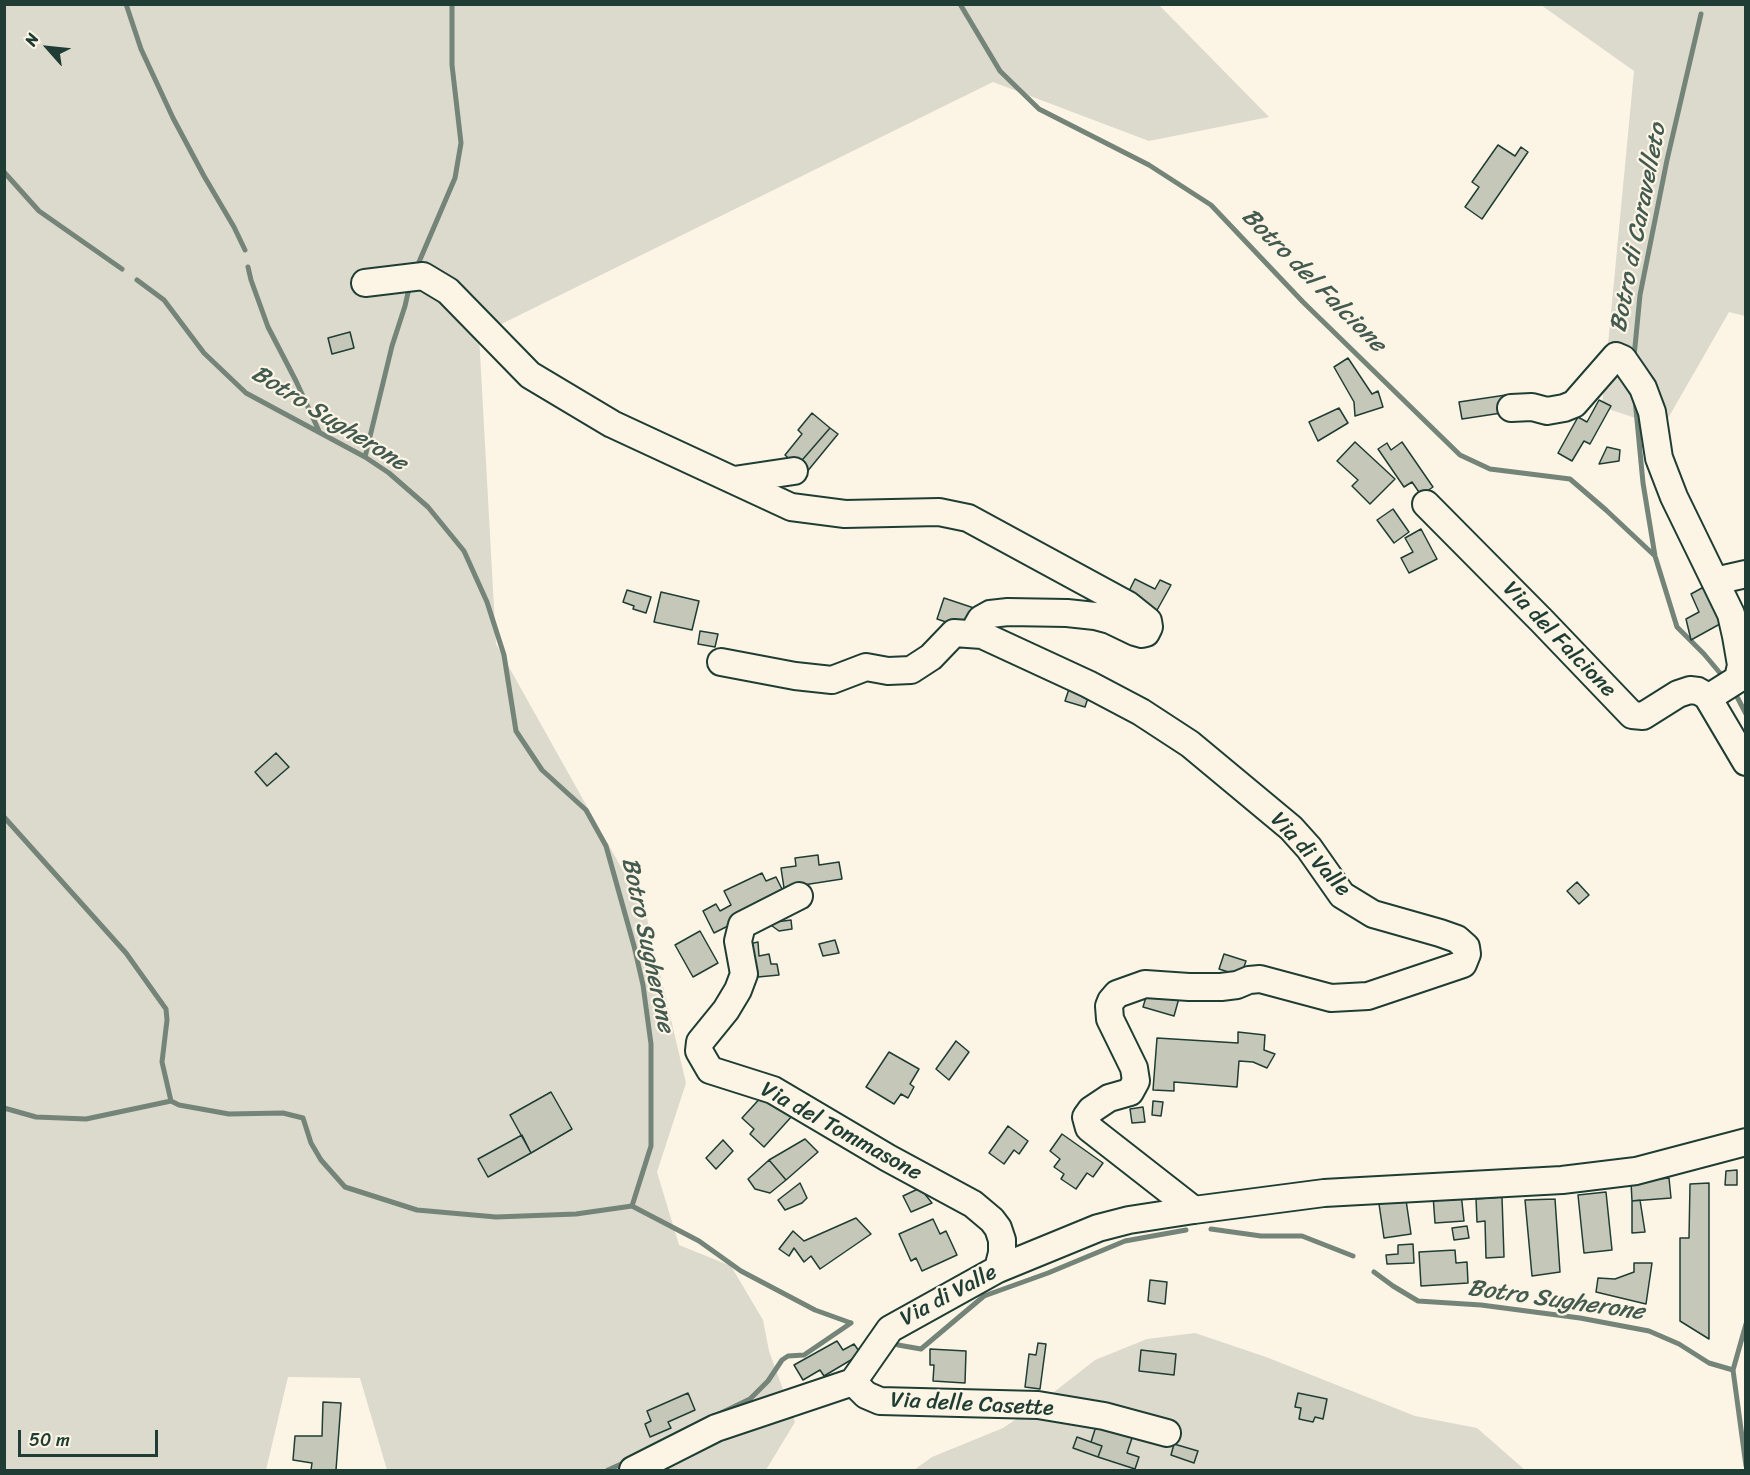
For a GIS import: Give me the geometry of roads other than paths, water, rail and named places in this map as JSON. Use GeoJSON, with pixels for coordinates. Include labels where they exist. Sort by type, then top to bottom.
{"type":"FeatureCollection","features":[{"type":"Feature","properties":{"kind":"street"},"geometry":{"type":"LineString","coordinates":[[365,283],[423,276],[448,291],[530,375],[612,424],[791,507],[845,514],[939,512],[968,518],[1128,605],[1148,621],[1149,627],[1146,633],[1142,634],[1095,616],[1008,612],[990,614],[981,619],[977,626],[982,635]]}},
{"type":"Feature","properties":{"kind":"street"},"geometry":{"type":"LineString","coordinates":[[1511,408],[1532,407],[1547,411],[1574,404],[1616,356],[1623,360],[1642,388],[1652,412],[1659,458],[1666,477],[1694,541],[1731,614],[1741,665],[1738,679],[1712,695],[1746,762]]}},
{"type":"Feature","properties":{"kind":"street"},"geometry":{"type":"LineString","coordinates":[[734,480],[794,471]]}},
{"type":"Feature","properties":{"kind":"street","name":"Via del Falcione"},"geometry":{"type":"LineString","coordinates":[[1425,504],[1632,715],[1643,716],[1678,694],[1690,690],[1712,695]]}},
{"type":"Feature","properties":{"kind":"street"},"geometry":{"type":"LineString","coordinates":[[1715,581],[1746,574]]}},
{"type":"Feature","properties":{"kind":"street","name":"Via di Valle"},"geometry":{"type":"LineString","coordinates":[[721,662],[795,676],[832,680],[866,667],[888,671],[911,670],[931,657],[954,633],[982,635],[1088,684],[1141,712],[1190,744],[1291,828],[1309,848],[1342,895],[1373,914],[1457,939],[1466,947],[1467,954],[1463,964],[1368,996],[1331,998],[1260,979],[1221,987],[1144,984],[1118,994],[1109,1006],[1110,1019],[1134,1068],[1136,1081],[1130,1092],[1109,1098],[1091,1110],[1086,1117],[1089,1128],[1194,1210]]}},
{"type":"Feature","properties":{"kind":"street","name":"Via del Tommasone"},"geometry":{"type":"LineString","coordinates":[[799,896],[742,926],[738,941],[744,974],[726,1010],[700,1042],[699,1051],[710,1070],[773,1090],[888,1158],[973,1204],[998,1228],[1002,1240],[998,1269]]}},
{"type":"Feature","properties":{"kind":"street","name":"Via di Valle"},"geometry":{"type":"LineString","coordinates":[[853,1382],[890,1329],[998,1269],[1098,1228],[1129,1220],[1324,1193],[1551,1180],[1636,1171],[1746,1142]]}},
{"type":"Feature","properties":{"kind":"street"},"geometry":{"type":"LineString","coordinates":[[633,1470],[716,1428],[853,1382]]}},
{"type":"Feature","properties":{"kind":"street","name":"Via delle Casette"},"geometry":{"type":"LineString","coordinates":[[853,1382],[866,1395],[880,1401],[1038,1405],[1104,1416],[1167,1433]]}},
{"type":"Feature","properties":{"kind":"waterway"},"geometry":{"type":"LineString","coordinates":[[126,4],[141,49],[173,118],[245,250]]}},
{"type":"Feature","properties":{"kind":"waterway"},"geometry":{"type":"LineString","coordinates":[[419,262],[455,178],[461,143],[452,65],[452,4]]}},
{"type":"Feature","properties":{"kind":"waterway","name":"Botro del Falcione"},"geometry":{"type":"LineString","coordinates":[[960,4],[1000,71],[1039,109],[1149,165],[1211,205],[1303,302],[1460,455],[1490,469],[1570,479],[1655,556]]}},
{"type":"Feature","properties":{"kind":"waterway","name":"Botro di Caravelleto"},"geometry":{"type":"LineString","coordinates":[[1634,357],[1640,295],[1667,160],[1701,14]]}},
{"type":"Feature","properties":{"kind":"waterway","name":"Botro Sugherone"},"geometry":{"type":"LineString","coordinates":[[4,172],[39,211],[122,269]]}},
{"type":"Feature","properties":{"kind":"waterway"},"geometry":{"type":"LineString","coordinates":[[248,267],[268,327],[319,431]]}},
{"type":"Feature","properties":{"kind":"waterway","name":"Botro Sugherone"},"geometry":{"type":"LineString","coordinates":[[137,280],[164,300],[204,353],[246,393],[365,457],[389,473],[428,507],[464,551],[487,602],[504,655],[516,731],[542,770],[586,810],[606,846],[634,946],[643,985],[651,1044],[651,1146],[632,1206]]}},
{"type":"Feature","properties":{"kind":"waterway"},"geometry":{"type":"LineString","coordinates":[[365,457],[392,346],[410,284]]}},
{"type":"Feature","properties":{"kind":"waterway","name":"Botro di Caravelleto"},"geometry":{"type":"LineString","coordinates":[[1635,399],[1643,483],[1655,556],[1677,627],[1725,679]]}},
{"type":"Feature","properties":{"kind":"waterway"},"geometry":{"type":"LineString","coordinates":[[1734,691],[1746,714]]}},
{"type":"Feature","properties":{"kind":"waterway"},"geometry":{"type":"LineString","coordinates":[[4,817],[126,953],[166,1009],[167,1020],[162,1062],[171,1101]]}},
{"type":"Feature","properties":{"kind":"waterway"},"geometry":{"type":"LineString","coordinates":[[4,1108],[36,1117],[86,1119],[171,1101],[179,1105],[229,1114],[283,1113],[303,1118],[311,1143],[321,1160],[345,1187],[417,1210],[496,1217],[576,1214],[632,1206]]}},
{"type":"Feature","properties":{"kind":"waterway","name":"Botro Sugherone"},"geometry":{"type":"LineString","coordinates":[[632,1206],[699,1241],[741,1271],[815,1310],[851,1323]]}},
{"type":"Feature","properties":{"kind":"waterway","name":"Botro Sugherone"},"geometry":{"type":"LineString","coordinates":[[1211,1229],[1261,1236],[1302,1236],[1353,1256]]}},
{"type":"Feature","properties":{"kind":"waterway","name":"Botro Sugherone"},"geometry":{"type":"LineString","coordinates":[[898,1345],[921,1349],[984,1296],[1048,1273],[1125,1241],[1186,1230]]}},
{"type":"Feature","properties":{"kind":"waterway","name":"Botro Sugherone"},"geometry":{"type":"LineString","coordinates":[[1374,1272],[1418,1301],[1481,1305],[1580,1318],[1649,1331],[1679,1344],[1709,1363],[1733,1370]]}},
{"type":"Feature","properties":{"kind":"waterway"},"geometry":{"type":"LineString","coordinates":[[719,1414],[750,1399],[768,1381],[782,1360],[788,1356],[804,1355],[851,1323]]}},
{"type":"Feature","properties":{"kind":"waterway"},"geometry":{"type":"LineString","coordinates":[[1746,1324],[1733,1370],[1746,1466]]}},
{"type":"Feature","properties":{"kind":"waterway"},"geometry":{"type":"LineString","coordinates":[[608,1470],[628,1461]]}}]}
